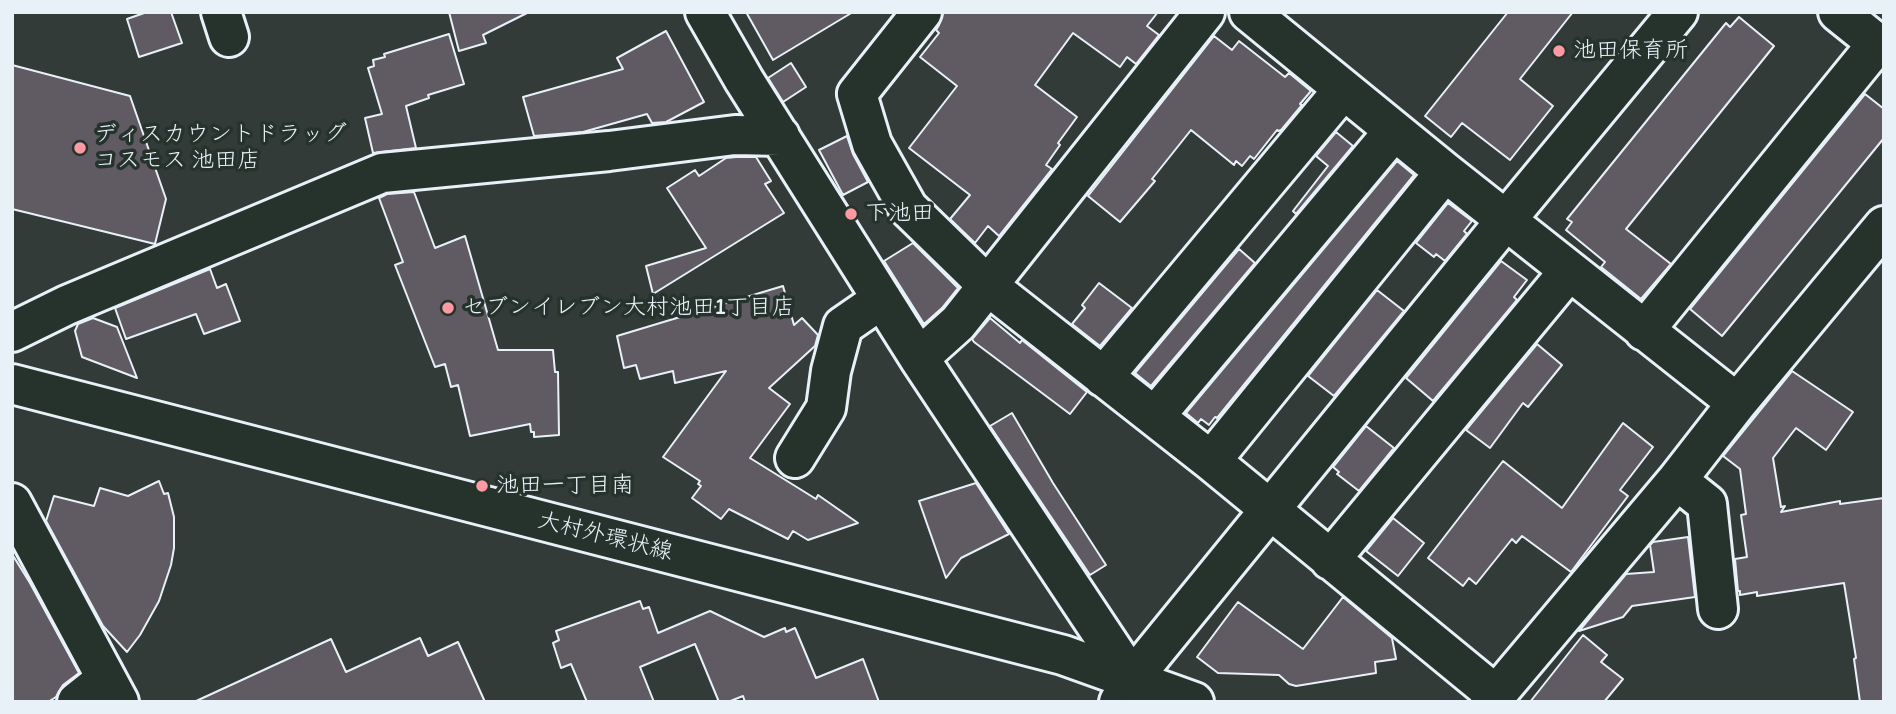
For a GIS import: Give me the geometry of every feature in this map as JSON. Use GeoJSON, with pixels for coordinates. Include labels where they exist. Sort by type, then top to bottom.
{"type":"FeatureCollection","features":[{"type":"Feature","properties":{"kind":"street"},"geometry":{"type":"LineString","coordinates":[[705,12],[744,80],[1132,694],[1270,510],[1678,12]]}},
{"type":"Feature","properties":{"kind":"street"},"geometry":{"type":"LineString","coordinates":[[922,12],[857,94],[872,144],[908,208],[987,285],[1211,461],[1493,698],[1677,480],[1737,403],[1884,226]]}},
{"type":"Feature","properties":{"kind":"street"},"geometry":{"type":"LineString","coordinates":[[919,358],[958,323],[1205,12]]}},
{"type":"Feature","properties":{"kind":"street"},"geometry":{"type":"LineString","coordinates":[[1249,12],[1445,172],[1737,403]]}},
{"type":"Feature","properties":{"kind":"street"},"geometry":{"type":"LineString","coordinates":[[1644,331],[1863,28]]}},
{"type":"Feature","properties":{"kind":"street"},"geometry":{"type":"LineString","coordinates":[[1103,377],[1343,90]]}},
{"type":"Feature","properties":{"kind":"street"},"geometry":{"type":"LineString","coordinates":[[1155,416],[1394,131]]}},
{"type":"Feature","properties":{"kind":"street"},"geometry":{"type":"LineString","coordinates":[[12,332],[117,284],[382,173],[609,151],[735,135],[780,136]]}},
{"type":"Feature","properties":{"kind":"street"},"geometry":{"type":"LineString","coordinates":[[1211,461],[1445,172]]}},
{"type":"Feature","properties":{"kind":"street"},"geometry":{"type":"LineString","coordinates":[[1330,560],[1569,271]]}},
{"type":"Feature","properties":{"kind":"street"},"geometry":{"type":"LineString","coordinates":[[795,458],[826,408],[831,371],[843,326],[882,299]]}},
{"type":"Feature","properties":{"kind":"street","name":"大村外環状線"},"geometry":{"type":"LineString","coordinates":[[12,384],[1063,655],[1132,694],[1194,702]]}},
{"type":"Feature","properties":{"kind":"street"},"geometry":{"type":"LineString","coordinates":[[1677,480],[1707,503],[1718,610]]}},
{"type":"Feature","properties":{"kind":"street"},"geometry":{"type":"LineString","coordinates":[[12,503],[101,694]]}},
{"type":"Feature","properties":{"kind":"building"},"geometry":{"type":"Polygon","coordinates":[[[147,12],[171,12],[182,43],[139,57],[127,19],[147,12]]]}},
{"type":"Feature","properties":{"kind":"building"},"geometry":{"type":"Polygon","coordinates":[[[449,12],[529,12],[483,35],[486,43],[459,51],[449,12]]]}},
{"type":"Feature","properties":{"kind":"building"},"geometry":{"type":"Polygon","coordinates":[[[746,12],[853,12],[773,60],[746,12]]]}},
{"type":"Feature","properties":{"kind":"building"},"geometry":{"type":"Polygon","coordinates":[[[943,12],[1158,12],[1147,26],[1159,35],[1136,64],[1127,57],[1120,67],[1073,33],[1035,85],[1077,117],[1046,165],[1052,169],[999,236],[988,226],[975,243],[950,219],[970,195],[909,148],[957,86],[920,57],[939,33],[936,30],[943,12]]]}},
{"type":"Feature","properties":{"kind":"building"},"geometry":{"type":"Polygon","coordinates":[[[1508,12],[1573,12],[1520,79],[1553,106],[1510,160],[1462,123],[1451,137],[1425,116],[1508,12]]]}},
{"type":"Feature","properties":{"kind":"building"},"geometry":{"type":"Polygon","coordinates":[[[1739,17],[1774,46],[1626,229],[1671,264],[1641,299],[1601,267],[1605,262],[1566,230],[1572,222],[1567,219],[1726,23],[1730,27],[1739,17]]]}},
{"type":"Feature","properties":{"kind":"building"},"geometry":{"type":"Polygon","coordinates":[[[666,31],[704,102],[666,122],[652,123],[647,114],[583,132],[534,136],[523,97],[623,69],[617,58],[666,31]]]}},
{"type":"Feature","properties":{"kind":"building"},"geometry":{"type":"Polygon","coordinates":[[[449,34],[464,84],[428,95],[429,98],[406,106],[416,148],[373,153],[365,118],[382,114],[368,68],[374,66],[373,60],[385,57],[384,54],[449,34]]]}},
{"type":"Feature","properties":{"kind":"building"},"geometry":{"type":"Polygon","coordinates":[[[1214,36],[1232,50],[1239,41],[1285,77],[1289,73],[1311,91],[1282,129],[1277,130],[1254,159],[1250,156],[1242,166],[1236,161],[1234,165],[1191,130],[1152,179],[1155,181],[1120,222],[1088,196],[1214,36]]]}},
{"type":"Feature","properties":{"kind":"building"},"geometry":{"type":"Polygon","coordinates":[[[791,63],[806,87],[783,102],[768,78],[791,63]]]}},
{"type":"Feature","properties":{"kind":"building","name":"ディスカウントドラッグ コスモス 池田店"},"geometry":{"type":"Polygon","coordinates":[[[12,65],[130,96],[166,199],[155,244],[12,209],[12,65]]]}},
{"type":"Feature","properties":{"kind":"building"},"geometry":{"type":"Polygon","coordinates":[[[1865,94],[1884,109],[1884,138],[1722,336],[1690,309],[1865,94]]]}},
{"type":"Feature","properties":{"kind":"building"},"geometry":{"type":"Polygon","coordinates":[[[1336,132],[1353,146],[1296,214],[1293,211],[1328,166],[1316,156],[1336,132]]]}},
{"type":"Feature","properties":{"kind":"building"},"geometry":{"type":"Polygon","coordinates":[[[847,136],[868,182],[843,195],[819,150],[847,136]]]}},
{"type":"Feature","properties":{"kind":"building"},"geometry":{"type":"Polygon","coordinates":[[[756,157],[771,181],[765,184],[784,213],[653,294],[646,266],[706,248],[667,188],[695,170],[699,176],[726,158],[756,157]]]}},
{"type":"Feature","properties":{"kind":"building"},"geometry":{"type":"Polygon","coordinates":[[[1397,161],[1414,175],[1217,418],[1209,425],[1201,419],[1198,423],[1186,413],[1397,161]]]}},
{"type":"Feature","properties":{"kind":"building"},"geometry":{"type":"Polygon","coordinates":[[[414,192],[435,248],[465,236],[498,350],[553,350],[555,372],[558,372],[559,435],[534,437],[530,424],[470,436],[458,385],[451,387],[445,364],[435,367],[395,265],[403,262],[379,198],[387,194],[414,192]]]}},
{"type":"Feature","properties":{"kind":"building"},"geometry":{"type":"Polygon","coordinates":[[[1448,203],[1472,221],[1464,231],[1467,234],[1445,261],[1436,254],[1434,257],[1416,243],[1448,203]]]}},
{"type":"Feature","properties":{"kind":"building"},"geometry":{"type":"Polygon","coordinates":[[[913,243],[958,288],[942,308],[924,324],[884,261],[913,243]]]}},
{"type":"Feature","properties":{"kind":"building"},"geometry":{"type":"Polygon","coordinates":[[[1239,249],[1255,263],[1151,386],[1135,373],[1239,249]]]}},
{"type":"Feature","properties":{"kind":"building"},"geometry":{"type":"Polygon","coordinates":[[[1501,261],[1527,280],[1514,297],[1517,300],[1433,401],[1406,378],[1501,261]]]}},
{"type":"Feature","properties":{"kind":"building"},"geometry":{"type":"Polygon","coordinates":[[[210,269],[217,288],[226,284],[240,321],[204,334],[196,314],[126,339],[115,308],[210,269]]]}},
{"type":"Feature","properties":{"kind":"building"},"geometry":{"type":"Polygon","coordinates":[[[1099,283],[1132,308],[1100,346],[1072,324],[1099,283]]]}},
{"type":"Feature","properties":{"kind":"building"},"geometry":{"type":"Polygon","coordinates":[[[783,286],[794,325],[802,318],[818,335],[815,346],[769,388],[790,404],[750,458],[816,499],[818,495],[858,523],[808,540],[793,531],[788,539],[729,509],[721,519],[692,498],[701,486],[698,484],[700,481],[663,457],[726,371],[675,383],[673,371],[640,379],[636,365],[624,368],[617,336],[783,286]]]}},
{"type":"Feature","properties":{"kind":"building"},"geometry":{"type":"Polygon","coordinates":[[[1377,290],[1404,311],[1334,396],[1308,376],[1377,290]]]}},
{"type":"Feature","properties":{"kind":"building"},"geometry":{"type":"Polygon","coordinates":[[[93,318],[117,327],[137,378],[82,357],[75,331],[78,324],[93,318]]]}},
{"type":"Feature","properties":{"kind":"building"},"geometry":{"type":"Polygon","coordinates":[[[990,318],[1087,392],[1070,414],[974,342],[972,339],[990,318]]]}},
{"type":"Feature","properties":{"kind":"building"},"geometry":{"type":"Polygon","coordinates":[[[1537,344],[1562,365],[1528,407],[1523,403],[1490,448],[1466,430],[1537,344]]]}},
{"type":"Feature","properties":{"kind":"building"},"geometry":{"type":"Polygon","coordinates":[[[1792,371],[1853,412],[1826,450],[1796,428],[1773,458],[1781,507],[1785,506],[1781,512],[1840,501],[1840,504],[1884,498],[1884,702],[1860,702],[1844,583],[1757,596],[1757,592],[1740,595],[1738,591],[1735,559],[1747,557],[1741,515],[1746,514],[1740,469],[1723,456],[1792,371]]]}},
{"type":"Feature","properties":{"kind":"building"},"geometry":{"type":"Polygon","coordinates":[[[1012,413],[1106,565],[1090,575],[990,426],[1012,413]]]}},
{"type":"Feature","properties":{"kind":"building"},"geometry":{"type":"Polygon","coordinates":[[[1623,423],[1653,447],[1620,490],[1628,496],[1571,572],[1522,536],[1516,543],[1512,539],[1476,584],[1469,578],[1463,586],[1428,558],[1503,461],[1562,508],[1623,423]]]}},
{"type":"Feature","properties":{"kind":"building"},"geometry":{"type":"Polygon","coordinates":[[[1366,426],[1394,448],[1359,491],[1337,474],[1339,472],[1333,467],[1366,426]]]}},
{"type":"Feature","properties":{"kind":"building"},"geometry":{"type":"Polygon","coordinates":[[[159,481],[164,494],[168,493],[174,517],[171,565],[159,601],[127,652],[103,626],[46,521],[54,496],[94,506],[100,488],[128,496],[159,481]]]}},
{"type":"Feature","properties":{"kind":"building"},"geometry":{"type":"Polygon","coordinates":[[[976,483],[1009,534],[961,558],[946,578],[919,501],[976,483]]]}},
{"type":"Feature","properties":{"kind":"building"},"geometry":{"type":"Polygon","coordinates":[[[1393,518],[1424,543],[1398,576],[1366,551],[1393,518]]]}},
{"type":"Feature","properties":{"kind":"building"},"geometry":{"type":"Polygon","coordinates":[[[1688,537],[1695,597],[1632,606],[1623,617],[1579,631],[1626,574],[1654,572],[1650,545],[1653,542],[1688,537]]]}},
{"type":"Feature","properties":{"kind":"building"},"geometry":{"type":"Polygon","coordinates":[[[12,554],[79,673],[63,685],[56,697],[48,702],[12,702],[12,554]]]}},
{"type":"Feature","properties":{"kind":"building"},"geometry":{"type":"Polygon","coordinates":[[[1343,597],[1392,638],[1396,659],[1375,662],[1376,673],[1296,686],[1289,684],[1279,675],[1218,673],[1197,657],[1238,602],[1303,649],[1343,597]]]}},
{"type":"Feature","properties":{"kind":"building"},"geometry":{"type":"Polygon","coordinates":[[[640,601],[643,609],[649,607],[658,633],[710,611],[764,637],[785,628],[786,632],[795,628],[816,678],[863,659],[879,702],[745,702],[743,696],[728,702],[719,702],[695,644],[640,667],[654,702],[587,702],[571,664],[561,668],[553,643],[559,640],[556,631],[640,601]]]}},
{"type":"Feature","properties":{"kind":"building"},"geometry":{"type":"Polygon","coordinates":[[[1583,635],[1607,655],[1601,662],[1623,679],[1604,702],[1530,702],[1583,635]]]}},
{"type":"Feature","properties":{"kind":"building"},"geometry":{"type":"Polygon","coordinates":[[[420,638],[428,656],[458,642],[485,702],[194,702],[331,639],[346,672],[420,638]]]}},
{"type":"Feature","properties":{"kind":"place","name":"池田保育所"},"geometry":{"type":"Point","coordinates":[1559,51]}},
{"type":"Feature","properties":{"kind":"place","name":"ディスカウントドラッグ コスモス 池田店"},"geometry":{"type":"Point","coordinates":[80,148]}},
{"type":"Feature","properties":{"kind":"place","name":"下池田"},"geometry":{"type":"Point","coordinates":[851,214]}},
{"type":"Feature","properties":{"kind":"place","name":"セブンイレブン大村池田1丁目店"},"geometry":{"type":"Point","coordinates":[448,308]}},
{"type":"Feature","properties":{"kind":"place","name":"池田一丁目南"},"geometry":{"type":"Point","coordinates":[482,486]}}]}
